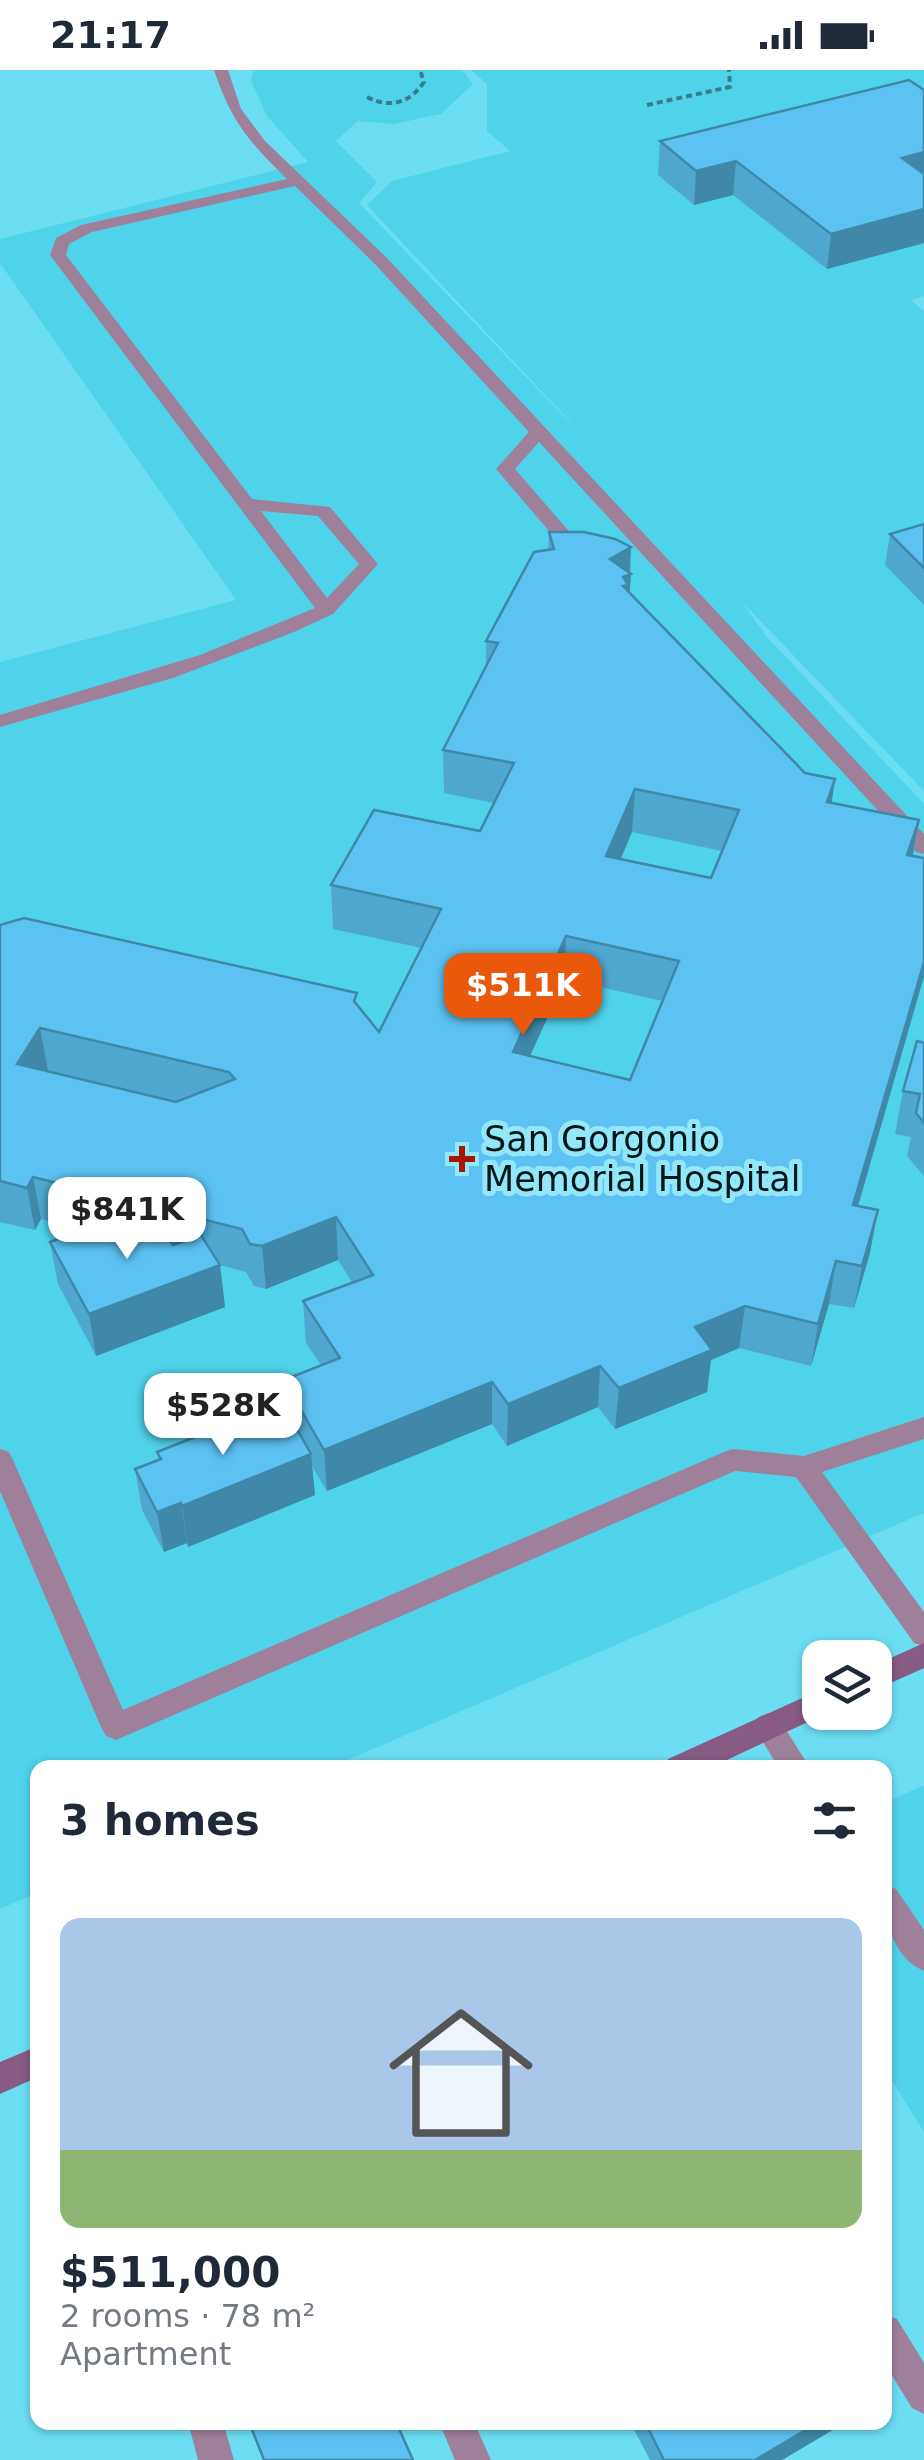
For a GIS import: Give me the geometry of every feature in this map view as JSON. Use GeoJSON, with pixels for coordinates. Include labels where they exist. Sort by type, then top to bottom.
{"type":"FeatureCollection","features":[{"type":"Feature","properties":{"kind":"main road"},"geometry":{"type":"LineString","coordinates":[[892,1670],[924,1655]]}},
{"type":"Feature","properties":{"kind":"main road"},"geometry":{"type":"LineString","coordinates":[[695,1760],[802,1711]]}},
{"type":"Feature","properties":{"kind":"main road"},"geometry":{"type":"LineString","coordinates":[[0,2078],[30,2065]]}},
{"type":"Feature","properties":{"kind":"lane"},"geometry":{"type":"LineString","coordinates":[[221,70],[234,109],[260,144],[380,260],[924,848]]}},
{"type":"Feature","properties":{"kind":"lane"},"geometry":{"type":"LineString","coordinates":[[299,181],[87,228],[62,241],[58,255],[326,610]]}},
{"type":"Feature","properties":{"kind":"lane"},"geometry":{"type":"LineString","coordinates":[[539,432],[504,469],[574,548],[659,565]]}},
{"type":"Feature","properties":{"kind":"lane"},"geometry":{"type":"LineString","coordinates":[[0,721],[128,687],[266,639],[326,610],[369,564],[324,511],[246,504]]}},
{"type":"Feature","properties":{"kind":"lane"},"geometry":{"type":"LineString","coordinates":[[0,1460],[116,1727],[732,1460],[804,1467],[924,1428]]}},
{"type":"Feature","properties":{"kind":"lane"},"geometry":{"type":"LineString","coordinates":[[804,1467],[924,1634]]}},
{"type":"Feature","properties":{"kind":"lane"},"geometry":{"type":"LineString","coordinates":[[768,1726],[791,1760]]}},
{"type":"Feature","properties":{"kind":"lane"},"geometry":{"type":"LineString","coordinates":[[892,1908],[924,1956]]}},
{"type":"Feature","properties":{"kind":"lane"},"geometry":{"type":"LineString","coordinates":[[892,2342],[924,2396]]}},
{"type":"Feature","properties":{"kind":"lane"},"geometry":{"type":"LineString","coordinates":[[207,2430],[216,2460]]}},
{"type":"Feature","properties":{"kind":"lane"},"geometry":{"type":"LineString","coordinates":[[460,2430],[474,2460]]}},
{"type":"Feature","properties":{"kind":"path"},"geometry":{"type":"LineString","coordinates":[[367,97],[384,104],[410,99],[424,82],[420,70]]}},
{"type":"Feature","properties":{"kind":"path"},"geometry":{"type":"LineString","coordinates":[[647,106],[730,87],[728,70]]}},
{"type":"Feature","properties":{"kind":"shaded area","name":"San Gorgonio Memorial Hospital"},"geometry":{"type":"Polygon","coordinates":[[[253,70],[462,70],[473,84],[441,114],[394,124],[358,121],[336,141],[377,182],[359,203],[603,457],[367,205],[392,181],[510,151],[487,131],[487,84],[471,70],[924,70],[924,296],[911,300],[924,311],[924,791],[742,602],[767,637],[924,804],[924,1513],[347,1760],[30,1760],[30,1896],[0,1909],[0,662],[236,600],[0,263],[0,239],[308,162],[267,116],[251,81],[253,70]]]}},
{"type":"Feature","properties":{"kind":"shaded area"},"geometry":{"type":"Polygon","coordinates":[[[924,1785],[924,2132],[892,2080],[892,1800],[924,1785]]]}},
{"type":"Feature","properties":{"kind":"building"},"geometry":{"type":"Polygon","coordinates":[[[909,80],[924,90],[924,152],[902,158],[924,174],[924,209],[831,234],[736,161],[696,171],[660,141],[909,80]]]}},
{"type":"Feature","properties":{"kind":"building"},"geometry":{"type":"Polygon","coordinates":[[[924,524],[924,568],[890,534],[924,524]]]}},
{"type":"Feature","properties":{"kind":"building"},"geometry":{"type":"Polygon","coordinates":[[[549,532],[584,532],[631,547],[610,559],[631,574],[623,577],[628,585],[623,586],[805,773],[835,779],[827,802],[919,820],[907,855],[924,858],[924,962],[853,1205],[878,1210],[862,1266],[836,1261],[818,1324],[745,1306],[695,1327],[712,1350],[619,1388],[600,1366],[508,1404],[492,1382],[324,1450],[284,1380],[340,1358],[303,1301],[373,1275],[336,1217],[262,1246],[250,1244],[242,1229],[33,1177],[27,1188],[0,1181],[0,925],[24,918],[357,993],[354,1001],[379,1032],[441,909],[331,885],[374,810],[480,831],[514,763],[443,750],[498,643],[486,641],[534,552],[554,549],[549,532]],[[635,789],[606,856],[711,878],[739,810],[635,789]],[[566,936],[513,1052],[630,1080],[679,961],[566,936]],[[40,1028],[17,1064],[176,1102],[235,1079],[229,1072],[40,1028]]]}},
{"type":"Feature","properties":{"kind":"building"},"geometry":{"type":"Polygon","coordinates":[[[917,1041],[924,1043],[924,1123],[916,1113],[920,1094],[903,1091],[917,1041]]]}},
{"type":"Feature","properties":{"kind":"building"},"geometry":{"type":"Polygon","coordinates":[[[119,1216],[128,1233],[147,1227],[152,1237],[165,1232],[173,1245],[201,1235],[220,1265],[89,1314],[50,1242],[119,1216]]]}},
{"type":"Feature","properties":{"kind":"building"},"geometry":{"type":"Polygon","coordinates":[[[282,1403],[311,1454],[182,1506],[181,1503],[157,1512],[135,1469],[161,1459],[157,1452],[282,1403]]]}},
{"type":"Feature","properties":{"kind":"building"},"geometry":{"type":"Polygon","coordinates":[[[252,2430],[400,2430],[413,2460],[264,2460],[252,2430]]]}},
{"type":"Feature","properties":{"kind":"building"},"geometry":{"type":"Polygon","coordinates":[[[649,2430],[806,2430],[755,2460],[664,2460],[649,2430]]]}},
{"type":"Feature","properties":{"kind":"place","name":"San Gorgonio Memorial Hospital"},"geometry":{"type":"Point","coordinates":[462,1159]}}]}
